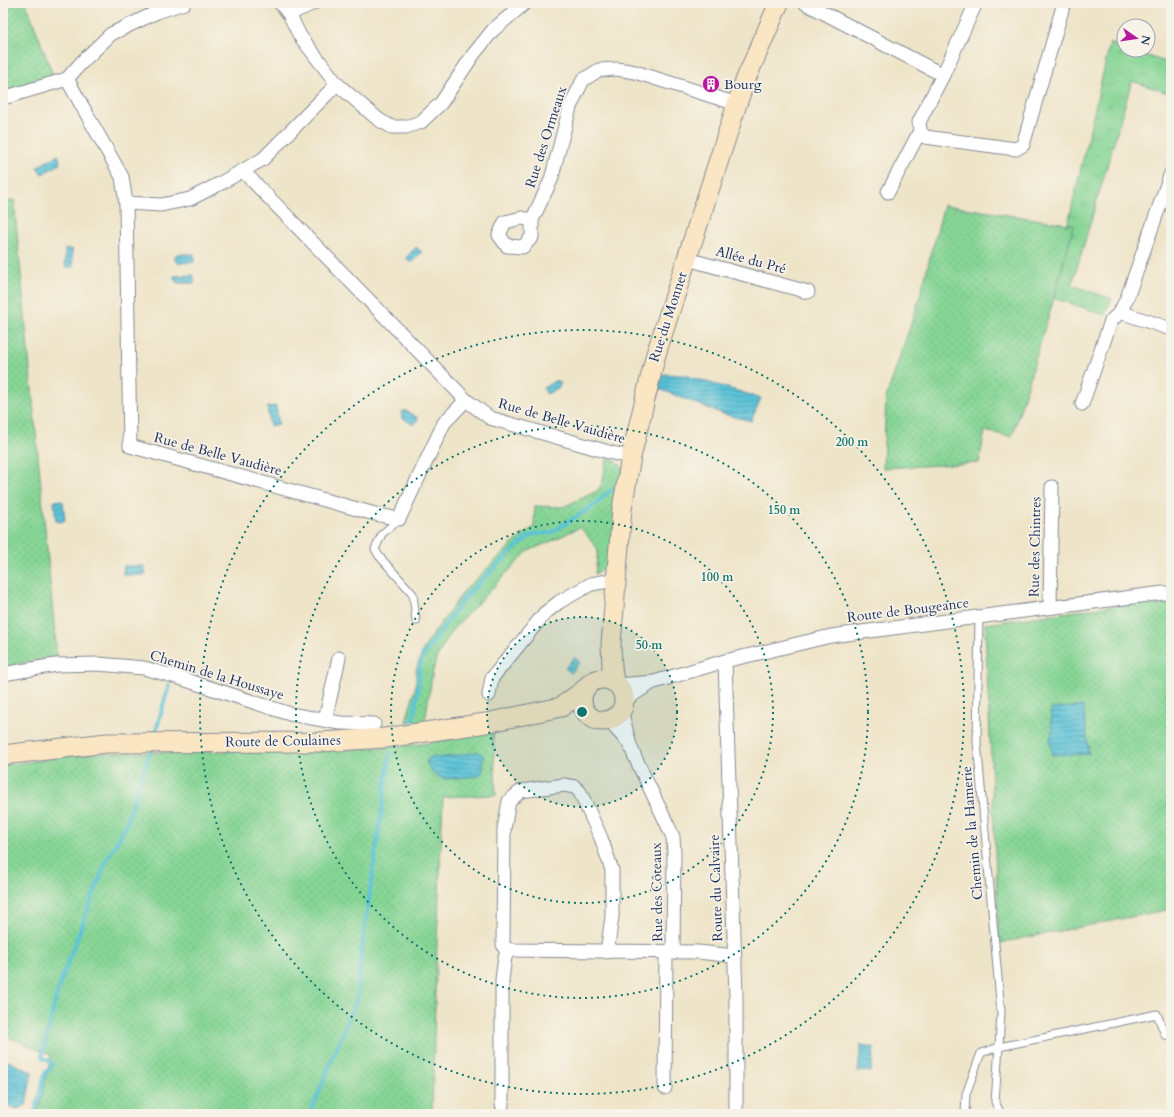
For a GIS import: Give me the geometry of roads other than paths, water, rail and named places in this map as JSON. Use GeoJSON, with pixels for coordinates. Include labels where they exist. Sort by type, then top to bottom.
{"type":"FeatureCollection","features":[{"type":"Feature","properties":{"kind":"street"},"geometry":{"type":"LineString","coordinates":[[3,98],[67,79],[81,63],[112,34],[157,12],[184,3]]}},
{"type":"Feature","properties":{"kind":"street"},"geometry":{"type":"LineString","coordinates":[[280,3],[289,14],[300,36],[338,84],[379,120],[392,127],[406,127],[421,122],[441,104],[473,55],[493,30],[525,3]]}},
{"type":"Feature","properties":{"kind":"street"},"geometry":{"type":"LineString","coordinates":[[289,14],[314,3]]}},
{"type":"Feature","properties":{"kind":"street","name":"Rue du Monnet"},"geometry":{"type":"LineString","coordinates":[[616,684],[612,667],[611,644],[622,509],[631,457],[656,354],[737,104],[745,81],[779,3]]}},
{"type":"Feature","properties":{"kind":"street"},"geometry":{"type":"LineString","coordinates":[[805,3],[943,75]]}},
{"type":"Feature","properties":{"kind":"street"},"geometry":{"type":"LineString","coordinates":[[976,3],[943,75],[919,122],[920,131],[925,137],[1016,149],[1023,145],[1064,3]]}},
{"type":"Feature","properties":{"kind":"street","name":"Rue des Ormeaux"},"geometry":{"type":"LineString","coordinates":[[532,220],[551,180],[570,107],[583,80],[599,70],[617,69],[635,72],[737,104]]}},
{"type":"Feature","properties":{"kind":"street","name":"Rue de Belle Vaudière"},"geometry":{"type":"LineString","coordinates":[[67,79],[122,176],[126,204],[130,446],[375,514],[399,519]]}},
{"type":"Feature","properties":{"kind":"street"},"geometry":{"type":"LineString","coordinates":[[126,204],[161,205],[190,199],[243,171],[263,159],[338,84]]}},
{"type":"Feature","properties":{"kind":"street"},"geometry":{"type":"LineString","coordinates":[[888,192],[920,131]]}},
{"type":"Feature","properties":{"kind":"street","name":"Rue de Belle Vaudière"},"geometry":{"type":"LineString","coordinates":[[243,171],[466,400],[490,418],[612,453],[631,457]]}},
{"type":"Feature","properties":{"kind":"street"},"geometry":{"type":"LineString","coordinates":[[1082,404],[1111,320],[1120,312],[1127,298],[1171,173]]}},
{"type":"Feature","properties":{"kind":"street","name":"Allée du Pré"},"geometry":{"type":"LineString","coordinates":[[687,259],[808,292]]}},
{"type":"Feature","properties":{"kind":"street"},"geometry":{"type":"LineString","coordinates":[[1120,312],[1171,329]]}},
{"type":"Feature","properties":{"kind":"street"},"geometry":{"type":"LineString","coordinates":[[399,519],[444,423],[466,400]]}},
{"type":"Feature","properties":{"kind":"street","name":"Rue des Chintres"},"geometry":{"type":"LineString","coordinates":[[1050,607],[1052,487]]}},
{"type":"Feature","properties":{"kind":"street"},"geometry":{"type":"LineString","coordinates":[[490,695],[492,678],[545,613],[559,602],[590,584],[608,581],[616,583]]}},
{"type":"Feature","properties":{"kind":"street","name":"Route de Bougeance"},"geometry":{"type":"LineString","coordinates":[[616,684],[654,682],[725,661],[831,636],[1050,607],[1171,593]]}},
{"type":"Feature","properties":{"kind":"street","name":"Rue du Monnet"},"geometry":{"type":"LineString","coordinates":[[589,686],[611,644]]}},
{"type":"Feature","properties":{"kind":"street"},"geometry":{"type":"LineString","coordinates":[[325,720],[339,658]]}},
{"type":"Feature","properties":{"kind":"street","name":"Route du Calvaire"},"geometry":{"type":"LineString","coordinates":[[725,661],[734,956],[736,1114]]}},
{"type":"Feature","properties":{"kind":"street","name":"Chemin de la Houssaye"},"geometry":{"type":"LineString","coordinates":[[3,674],[56,665],[98,664],[144,668],[180,678],[290,714],[340,723],[374,724]]}},
{"type":"Feature","properties":{"kind":"street"},"geometry":{"type":"LineString","coordinates":[[601,679],[608,680],[616,684],[623,693],[618,712],[601,722],[595,720],[586,713],[582,704],[582,697],[589,686],[601,679]]}},
{"type":"Feature","properties":{"kind":"street","name":"Route de Bougeance"},"geometry":{"type":"LineString","coordinates":[[618,712],[631,696],[654,682]]}},
{"type":"Feature","properties":{"kind":"street","name":"Route de Coulaines"},"geometry":{"type":"LineString","coordinates":[[3,755],[107,742],[320,742],[385,738],[486,723],[561,706],[589,686]]}},
{"type":"Feature","properties":{"kind":"street","name":"Route de Coulaines"},"geometry":{"type":"LineString","coordinates":[[561,706],[586,713]]}},
{"type":"Feature","properties":{"kind":"street","name":"Rue des Côteaux"},"geometry":{"type":"LineString","coordinates":[[618,712],[630,745],[673,837],[674,852],[665,1088]]}},
{"type":"Feature","properties":{"kind":"street"},"geometry":{"type":"LineString","coordinates":[[607,952],[612,917],[612,870],[601,838],[580,792],[575,787],[564,785],[521,791],[509,801],[504,829],[503,944],[505,949],[510,950],[607,952],[670,953],[698,952],[734,956]]}},
{"type":"Feature","properties":{"kind":"street"},"geometry":{"type":"LineString","coordinates":[[502,1105],[502,980],[505,957],[510,950]]}},
{"type":"Feature","properties":{"kind":"lane"},"geometry":{"type":"LineString","coordinates":[[399,519],[382,534],[375,549],[379,556],[413,594],[416,621]]}},
{"type":"Feature","properties":{"kind":"lane","name":"Chemin de la Hamerie"},"geometry":{"type":"LineString","coordinates":[[979,616],[977,742],[1002,1012],[995,1102],[1001,1114]]}},
{"type":"Feature","properties":{"kind":"lane"},"geometry":{"type":"LineString","coordinates":[[965,1114],[966,1094],[981,1053],[999,1047],[1157,1014],[1165,1035],[1171,1036]]}},
{"type":"Feature","properties":{"kind":"water"},"geometry":{"type":"Polygon","coordinates":[[[58,155],[60,164],[42,174],[37,167],[58,155]]]}},
{"type":"Feature","properties":{"kind":"water"},"geometry":{"type":"Polygon","coordinates":[[[416,247],[422,252],[411,263],[406,258],[416,247]]]}},
{"type":"Feature","properties":{"kind":"water"},"geometry":{"type":"Polygon","coordinates":[[[65,249],[72,249],[73,267],[65,267],[65,249]]]}},
{"type":"Feature","properties":{"kind":"water"},"geometry":{"type":"Polygon","coordinates":[[[177,254],[194,254],[194,262],[177,263],[174,258],[177,254]]]}},
{"type":"Feature","properties":{"kind":"water"},"geometry":{"type":"Polygon","coordinates":[[[194,275],[194,283],[177,283],[177,281],[174,280],[174,276],[194,275]]]}},
{"type":"Feature","properties":{"kind":"water"},"geometry":{"type":"Polygon","coordinates":[[[663,374],[683,375],[761,398],[751,421],[723,414],[657,388],[663,374]]]}},
{"type":"Feature","properties":{"kind":"water"},"geometry":{"type":"Polygon","coordinates":[[[556,380],[561,384],[559,385],[560,387],[547,394],[543,388],[556,380]]]}},
{"type":"Feature","properties":{"kind":"water"},"geometry":{"type":"Polygon","coordinates":[[[276,406],[279,424],[270,426],[267,407],[276,406]]]}},
{"type":"Feature","properties":{"kind":"water"},"geometry":{"type":"Polygon","coordinates":[[[403,411],[406,411],[418,418],[414,425],[401,417],[403,411]]]}},
{"type":"Feature","properties":{"kind":"water"},"geometry":{"type":"Polygon","coordinates":[[[60,500],[63,502],[65,520],[61,522],[56,521],[54,503],[55,501],[60,500]]]}},
{"type":"Feature","properties":{"kind":"water"},"geometry":{"type":"Polygon","coordinates":[[[124,566],[144,566],[146,575],[123,575],[124,566]]]}},
{"type":"Feature","properties":{"kind":"water"},"geometry":{"type":"Polygon","coordinates":[[[575,657],[580,662],[571,673],[565,668],[575,657]]]}},
{"type":"Feature","properties":{"kind":"water"},"geometry":{"type":"Polygon","coordinates":[[[1083,706],[1089,754],[1052,755],[1050,740],[1053,727],[1051,726],[1051,709],[1083,706]]]}},
{"type":"Feature","properties":{"kind":"water"},"geometry":{"type":"Polygon","coordinates":[[[478,752],[483,755],[483,771],[479,776],[444,779],[434,774],[427,764],[427,760],[431,757],[440,758],[478,752]]]}},
{"type":"Feature","properties":{"kind":"water"},"geometry":{"type":"Polygon","coordinates":[[[861,1045],[874,1047],[871,1072],[858,1071],[861,1045]]]}},
{"type":"Feature","properties":{"kind":"water"},"geometry":{"type":"Polygon","coordinates":[[[3,1059],[32,1072],[26,1105],[17,1109],[3,1103],[3,1059]]]}},
{"type":"Feature","properties":{"kind":"waterway"},"geometry":{"type":"LineString","coordinates":[[413,720],[418,690],[419,668],[423,656],[464,598],[527,538],[535,534],[551,533],[597,503],[612,489]]}},
{"type":"Feature","properties":{"kind":"waterway"},"geometry":{"type":"LineString","coordinates":[[154,738],[169,685]]}},
{"type":"Feature","properties":{"kind":"waterway"},"geometry":{"type":"LineString","coordinates":[[35,1114],[45,1073],[51,1068],[52,1065],[49,1061],[44,1059],[42,1055],[59,986],[107,859],[125,828],[151,749]]}},
{"type":"Feature","properties":{"kind":"waterway"},"geometry":{"type":"LineString","coordinates":[[310,1114],[358,995],[360,960],[390,754]]}},
{"type":"Feature","properties":{"kind":"place","name":"Bourg"},"geometry":{"type":"Point","coordinates":[711,84]}}]}
